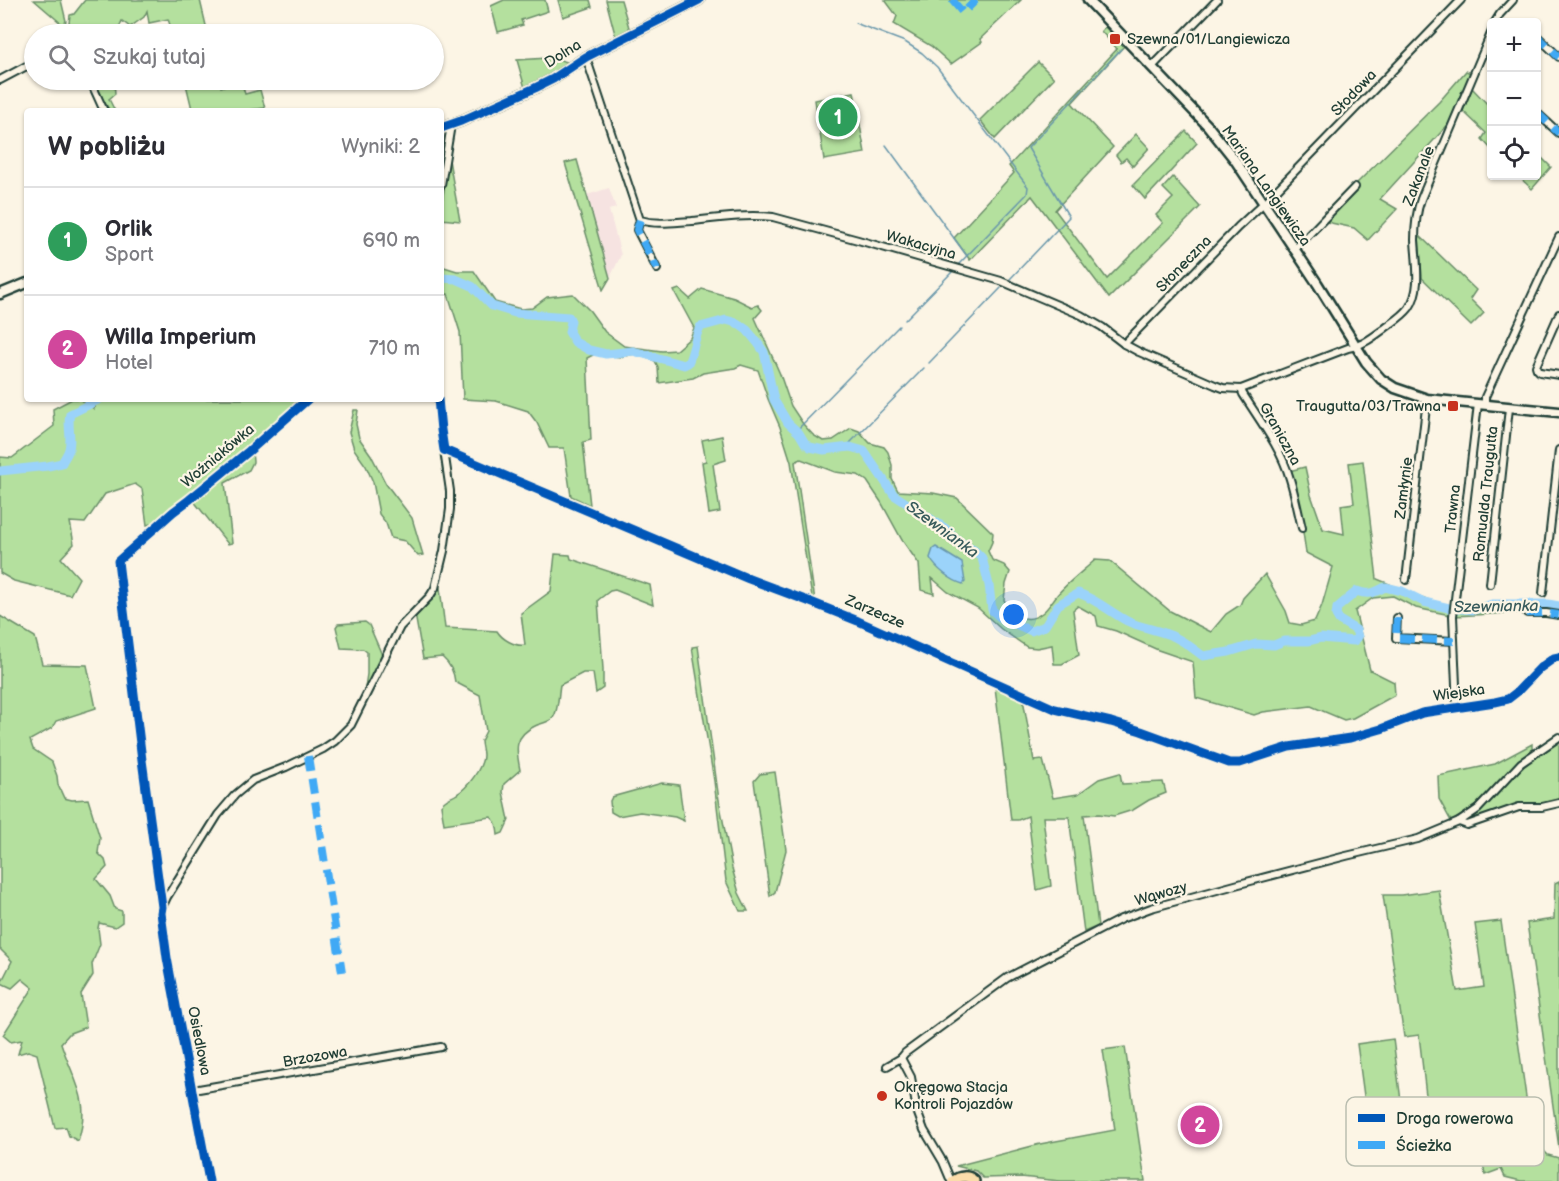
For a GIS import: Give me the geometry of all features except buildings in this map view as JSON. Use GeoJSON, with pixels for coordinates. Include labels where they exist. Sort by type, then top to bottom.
{"type":"FeatureCollection","features":[{"type":"Feature","properties":{"kind":"main road","name":"Dolna"},"geometry":{"type":"LineString","coordinates":[[444,127],[553,79],[586,57],[699,0]]}},
{"type":"Feature","properties":{"kind":"main road","name":"Mariana Langiewicza"},"geometry":{"type":"LineString","coordinates":[[1088,0],[1218,137],[1357,347]]}},
{"type":"Feature","properties":{"kind":"main road"},"geometry":{"type":"LineString","coordinates":[[0,294],[24,284]]}},
{"type":"Feature","properties":{"kind":"main road","name":"Romualda Traugutta"},"geometry":{"type":"LineString","coordinates":[[1357,347],[1366,362],[1381,378],[1395,388],[1427,399],[1559,412]]}},
{"type":"Feature","properties":{"kind":"main road"},"geometry":{"type":"LineString","coordinates":[[955,1180],[968,1177],[974,1181]]}},
{"type":"Feature","properties":{"kind":"street"},"geometry":{"type":"LineString","coordinates":[[1152,67],[1217,0]]}},
{"type":"Feature","properties":{"kind":"street","name":"Słodowa"},"geometry":{"type":"LineString","coordinates":[[1263,203],[1461,0]]}},
{"type":"Feature","properties":{"kind":"street"},"geometry":{"type":"LineString","coordinates":[[1498,18],[1514,0]]}},
{"type":"Feature","properties":{"kind":"street"},"geometry":{"type":"LineString","coordinates":[[1541,40],[1559,57]]}},
{"type":"Feature","properties":{"kind":"street","name":"Zakanale"},"geometry":{"type":"LineString","coordinates":[[1357,347],[1410,307],[1417,279],[1415,239],[1417,211],[1487,41]]}},
{"type":"Feature","properties":{"kind":"street"},"geometry":{"type":"LineString","coordinates":[[586,57],[640,220],[637,230],[657,269]]}},
{"type":"Feature","properties":{"kind":"street"},"geometry":{"type":"LineString","coordinates":[[0,80],[24,67]]}},
{"type":"Feature","properties":{"kind":"street"},"geometry":{"type":"LineString","coordinates":[[95,90],[103,108]]}},
{"type":"Feature","properties":{"kind":"street"},"geometry":{"type":"LineString","coordinates":[[1541,117],[1559,133]]}},
{"type":"Feature","properties":{"kind":"street"},"geometry":{"type":"LineString","coordinates":[[444,167],[451,125]]}},
{"type":"Feature","properties":{"kind":"street"},"geometry":{"type":"LineString","coordinates":[[1294,250],[1355,187]]}},
{"type":"Feature","properties":{"kind":"street","name":"Słoneczna"},"geometry":{"type":"LineString","coordinates":[[1124,344],[1263,203]]}},
{"type":"Feature","properties":{"kind":"street","name":"Wakacyjna"},"geometry":{"type":"LineString","coordinates":[[640,220],[660,224],[758,216],[782,219],[1001,281],[1082,315],[1139,352],[1223,388],[1241,389]]}},
{"type":"Feature","properties":{"kind":"street","name":"Trawna"},"geometry":{"type":"LineString","coordinates":[[1458,708],[1453,616],[1473,437],[1481,404],[1559,237]]}},
{"type":"Feature","properties":{"kind":"street"},"geometry":{"type":"LineString","coordinates":[[1559,314],[1536,366],[1540,372],[1559,375]]}},
{"type":"Feature","properties":{"kind":"street","name":"Graniczna"},"geometry":{"type":"LineString","coordinates":[[1302,528],[1290,478],[1272,440],[1241,389],[1348,348],[1357,347]]}},
{"type":"Feature","properties":{"kind":"street","name":"Zamłynie"},"geometry":{"type":"LineString","coordinates":[[1406,580],[1427,399]]}},
{"type":"Feature","properties":{"kind":"street","name":"Woźniakówka"},"geometry":{"type":"LineString","coordinates":[[162,907],[118,561],[305,402]]}},
{"type":"Feature","properties":{"kind":"street"},"geometry":{"type":"LineString","coordinates":[[162,907],[218,815],[234,795],[253,780],[323,749],[351,725],[400,627],[430,596],[438,581],[450,509],[450,491],[438,402]]}},
{"type":"Feature","properties":{"kind":"street","name":"Romualda Traugutta"},"geometry":{"type":"LineString","coordinates":[[1490,584],[1509,408]]}},
{"type":"Feature","properties":{"kind":"street","name":"Zarzecze"},"geometry":{"type":"LineString","coordinates":[[444,450],[740,576],[808,600],[858,621],[1055,709],[1141,731],[1229,763],[1240,763],[1289,747],[1350,738]]}},
{"type":"Feature","properties":{"kind":"street"},"geometry":{"type":"LineString","coordinates":[[1544,593],[1559,450]]}},
{"type":"Feature","properties":{"kind":"street"},"geometry":{"type":"LineString","coordinates":[[1527,613],[1559,615]]}},
{"type":"Feature","properties":{"kind":"street"},"geometry":{"type":"LineString","coordinates":[[1397,618],[1396,638],[1454,641]]}},
{"type":"Feature","properties":{"kind":"street","name":"Wiejska"},"geometry":{"type":"LineString","coordinates":[[1350,738],[1422,713],[1508,699],[1540,668],[1559,657]]}},
{"type":"Feature","properties":{"kind":"street","name":"Wąwozy"},"geometry":{"type":"LineString","coordinates":[[887,1066],[901,1058],[1007,978],[1121,919],[1239,884],[1418,839],[1459,822],[1478,809],[1521,764],[1559,737]]}},
{"type":"Feature","properties":{"kind":"street","name":"Wąwozy"},"geometry":{"type":"LineString","coordinates":[[1459,822],[1467,825],[1519,807],[1542,807],[1559,803]]}},
{"type":"Feature","properties":{"kind":"street","name":"Osiedlowa"},"geometry":{"type":"LineString","coordinates":[[162,907],[167,958],[209,1181]]}},
{"type":"Feature","properties":{"kind":"street","name":"Brzozowa"},"geometry":{"type":"LineString","coordinates":[[193,1090],[441,1047]]}},
{"type":"Feature","properties":{"kind":"street"},"geometry":{"type":"LineString","coordinates":[[901,1058],[911,1077],[917,1111],[924,1130],[955,1180]]}},
{"type":"Feature","properties":{"kind":"shaded area"},"geometry":{"type":"Polygon","coordinates":[[[609,188],[616,208],[609,210],[621,255],[610,278],[587,195],[609,188]]]}},
{"type":"Feature","properties":{"kind":"green space"},"geometry":{"type":"Polygon","coordinates":[[[34,0],[61,0],[66,21],[62,24],[34,0]]]}},
{"type":"Feature","properties":{"kind":"green space"},"geometry":{"type":"Polygon","coordinates":[[[85,0],[200,0],[206,24],[170,24],[168,19],[149,23],[147,11],[144,17],[134,24],[126,24],[122,21],[121,24],[69,24],[70,15],[74,14],[85,0]]]}},
{"type":"Feature","properties":{"kind":"green space"},"geometry":{"type":"Polygon","coordinates":[[[504,0],[545,0],[548,11],[521,20],[523,25],[498,32],[491,6],[504,0]]]}},
{"type":"Feature","properties":{"kind":"green space"},"geometry":{"type":"Polygon","coordinates":[[[558,0],[590,0],[592,7],[563,17],[558,0]]]}},
{"type":"Feature","properties":{"kind":"green space"},"geometry":{"type":"Polygon","coordinates":[[[606,0],[621,0],[630,31],[616,38],[606,0]]]}},
{"type":"Feature","properties":{"kind":"green space"},"geometry":{"type":"Polygon","coordinates":[[[885,0],[1021,0],[980,39],[982,42],[951,64],[931,46],[894,24],[897,16],[885,0]]]}},
{"type":"Feature","properties":{"kind":"green space"},"geometry":{"type":"Polygon","coordinates":[[[1105,27],[1125,45],[1072,103],[1113,147],[1055,210],[1107,279],[1163,223],[1156,215],[1173,198],[1163,188],[1173,177],[1200,207],[1109,298],[1032,196],[970,260],[954,238],[1014,173],[1009,166],[1117,49],[1101,31],[1105,27]]]}},
{"type":"Feature","properties":{"kind":"green space"},"geometry":{"type":"Polygon","coordinates":[[[548,58],[571,63],[547,79],[525,88],[517,60],[548,58]]]}},
{"type":"Feature","properties":{"kind":"green space"},"geometry":{"type":"Polygon","coordinates":[[[1038,62],[1054,78],[995,139],[980,120],[1038,62]]]}},
{"type":"Feature","properties":{"kind":"green space"},"geometry":{"type":"Polygon","coordinates":[[[1466,71],[1473,74],[1455,117],[1380,199],[1397,209],[1368,240],[1354,228],[1322,221],[1439,102],[1466,71]]]}},
{"type":"Feature","properties":{"kind":"green space"},"geometry":{"type":"Polygon","coordinates":[[[1472,88],[1487,104],[1487,145],[1482,139],[1486,133],[1463,111],[1472,88]]]}},
{"type":"Feature","properties":{"kind":"green space"},"geometry":{"type":"Polygon","coordinates":[[[98,90],[115,90],[115,94],[109,99],[114,108],[108,108],[98,90]]]}},
{"type":"Feature","properties":{"kind":"green space"},"geometry":{"type":"Polygon","coordinates":[[[187,90],[244,90],[245,94],[260,90],[265,108],[192,108],[187,90]]]}},
{"type":"Feature","properties":{"kind":"green space"},"geometry":{"type":"Polygon","coordinates":[[[854,92],[865,153],[824,160],[815,100],[854,92]]]}},
{"type":"Feature","properties":{"kind":"green space"},"geometry":{"type":"Polygon","coordinates":[[[1186,131],[1197,143],[1145,199],[1133,185],[1186,131]]]}},
{"type":"Feature","properties":{"kind":"green space"},"geometry":{"type":"Polygon","coordinates":[[[1136,134],[1149,148],[1133,166],[1126,158],[1121,162],[1116,155],[1136,134]]]}},
{"type":"Feature","properties":{"kind":"green space"},"geometry":{"type":"Polygon","coordinates":[[[1541,157],[1551,167],[1541,179],[1541,157]]]}},
{"type":"Feature","properties":{"kind":"green space"},"geometry":{"type":"Polygon","coordinates":[[[449,160],[460,221],[444,219],[444,189],[449,160]]]}},
{"type":"Feature","properties":{"kind":"green space"},"geometry":{"type":"Polygon","coordinates":[[[577,160],[610,278],[603,290],[565,163],[577,160]]]}},
{"type":"Feature","properties":{"kind":"green space"},"geometry":{"type":"Polygon","coordinates":[[[1522,180],[1540,180],[1532,189],[1522,180]]]}},
{"type":"Feature","properties":{"kind":"green space"},"geometry":{"type":"Polygon","coordinates":[[[1419,235],[1476,290],[1470,299],[1484,313],[1471,326],[1422,278],[1419,235]]]}},
{"type":"Feature","properties":{"kind":"green space"},"geometry":{"type":"Polygon","coordinates":[[[444,267],[457,271],[474,271],[495,302],[521,309],[532,308],[547,297],[573,294],[590,311],[605,332],[624,346],[662,351],[676,350],[690,338],[694,328],[674,291],[679,289],[690,299],[702,289],[734,298],[752,307],[758,305],[762,310],[755,318],[780,374],[791,406],[803,424],[813,435],[823,441],[833,440],[851,428],[859,431],[870,443],[884,447],[888,452],[892,465],[892,479],[898,491],[933,493],[957,498],[993,533],[988,551],[992,560],[1004,565],[1010,572],[1004,600],[1020,617],[1036,617],[1044,611],[1061,590],[1095,560],[1110,561],[1170,611],[1211,632],[1226,614],[1240,605],[1243,598],[1265,574],[1286,611],[1290,623],[1301,625],[1315,621],[1333,567],[1306,553],[1298,501],[1289,471],[1305,467],[1311,495],[1323,529],[1344,534],[1341,505],[1354,503],[1349,463],[1363,461],[1377,579],[1439,604],[1461,606],[1512,601],[1543,601],[1559,604],[1559,613],[1545,611],[1455,616],[1416,608],[1393,596],[1373,598],[1355,611],[1370,670],[1394,682],[1395,695],[1353,718],[1344,720],[1311,706],[1254,715],[1196,698],[1193,662],[1098,626],[1096,616],[1078,606],[1073,610],[1079,655],[1062,664],[1054,664],[1052,645],[1027,647],[1001,629],[978,608],[948,592],[932,578],[934,594],[921,590],[919,564],[867,481],[858,475],[835,472],[801,459],[795,462],[815,601],[812,598],[791,462],[758,370],[741,365],[703,373],[693,378],[659,383],[658,367],[655,361],[635,354],[620,357],[595,354],[587,358],[591,440],[583,442],[590,505],[571,496],[564,448],[549,448],[537,423],[528,411],[496,401],[463,399],[460,332],[448,294],[444,295],[444,267]]]}},
{"type":"Feature","properties":{"kind":"green space"},"geometry":{"type":"Polygon","coordinates":[[[66,402],[84,402],[94,409],[96,402],[300,402],[189,496],[153,523],[147,525],[142,489],[135,484],[105,494],[85,523],[70,522],[74,544],[61,558],[79,578],[70,595],[14,581],[0,573],[0,457],[12,458],[54,426],[53,409],[66,402]]]}},
{"type":"Feature","properties":{"kind":"green space"},"geometry":{"type":"Polygon","coordinates":[[[354,410],[358,410],[356,424],[359,438],[386,484],[412,518],[423,555],[418,556],[405,541],[391,538],[386,523],[379,514],[373,482],[366,466],[354,449],[349,432],[354,410]]]}},
{"type":"Feature","properties":{"kind":"green space"},"geometry":{"type":"Polygon","coordinates":[[[722,436],[726,460],[713,464],[720,512],[709,514],[702,462],[706,461],[702,440],[722,436]]]}},
{"type":"Feature","properties":{"kind":"green space"},"geometry":{"type":"Polygon","coordinates":[[[252,451],[253,462],[249,470],[225,483],[232,543],[228,544],[193,500],[252,451]]]}},
{"type":"Feature","properties":{"kind":"green space"},"geometry":{"type":"Polygon","coordinates":[[[555,554],[570,555],[571,559],[650,585],[653,605],[615,590],[598,600],[603,688],[596,693],[593,673],[583,673],[560,685],[553,718],[523,734],[517,750],[520,770],[504,784],[503,792],[509,820],[503,833],[498,835],[496,823],[491,817],[444,824],[441,805],[457,794],[474,777],[482,760],[481,741],[486,731],[480,695],[455,682],[451,668],[442,657],[423,659],[415,614],[440,588],[445,628],[497,631],[509,642],[525,645],[521,613],[551,591],[555,554]]]}},
{"type":"Feature","properties":{"kind":"green space"},"geometry":{"type":"Polygon","coordinates":[[[0,616],[35,637],[42,664],[87,665],[96,708],[56,721],[52,728],[30,740],[33,749],[52,762],[64,798],[88,799],[100,838],[98,853],[105,860],[107,867],[96,879],[110,896],[115,909],[122,911],[122,922],[115,927],[99,923],[100,944],[92,964],[93,975],[81,994],[86,1027],[70,1033],[61,1043],[82,1102],[82,1127],[78,1141],[69,1136],[66,1127],[55,1128],[37,1054],[28,1051],[18,1054],[22,1040],[11,1042],[3,1035],[33,988],[22,979],[12,988],[1,983],[12,961],[0,949],[0,616]]]}},
{"type":"Feature","properties":{"kind":"green space"},"geometry":{"type":"Polygon","coordinates":[[[365,622],[369,625],[382,655],[364,694],[367,652],[363,649],[341,648],[336,627],[338,624],[365,622]]]}},
{"type":"Feature","properties":{"kind":"green space"},"geometry":{"type":"Polygon","coordinates":[[[698,646],[719,800],[732,868],[739,893],[748,911],[740,911],[726,881],[714,781],[692,647],[698,646]]]}},
{"type":"Feature","properties":{"kind":"green space"},"geometry":{"type":"Polygon","coordinates":[[[995,687],[1023,699],[1034,761],[1043,760],[1053,798],[1078,794],[1099,779],[1120,773],[1122,784],[1163,782],[1166,793],[1133,810],[1114,816],[1084,815],[1098,926],[1084,932],[1069,817],[1043,817],[1051,886],[1037,890],[1028,816],[1011,820],[995,687]]]}},
{"type":"Feature","properties":{"kind":"green space"},"geometry":{"type":"Polygon","coordinates":[[[1559,740],[1559,801],[1543,806],[1525,804],[1465,822],[1522,768],[1559,740]]]}},
{"type":"Feature","properties":{"kind":"green space"},"geometry":{"type":"Polygon","coordinates":[[[1532,744],[1532,749],[1484,798],[1451,821],[1439,799],[1438,776],[1495,764],[1532,744]]]}},
{"type":"Feature","properties":{"kind":"green space"},"geometry":{"type":"Polygon","coordinates":[[[775,772],[786,850],[775,892],[770,896],[754,781],[760,774],[775,772]]]}},
{"type":"Feature","properties":{"kind":"green space"},"geometry":{"type":"Polygon","coordinates":[[[662,783],[679,785],[684,821],[675,817],[640,812],[618,816],[611,812],[612,797],[662,783]]]}},
{"type":"Feature","properties":{"kind":"green space"},"geometry":{"type":"Polygon","coordinates":[[[1559,881],[1559,1148],[1527,923],[1554,919],[1555,883],[1559,881]]]}},
{"type":"Feature","properties":{"kind":"green space"},"geometry":{"type":"Polygon","coordinates":[[[1439,890],[1457,991],[1484,987],[1475,924],[1501,921],[1526,1097],[1426,1097],[1419,1035],[1404,1037],[1383,895],[1439,890]]]}},
{"type":"Feature","properties":{"kind":"green space"},"geometry":{"type":"Polygon","coordinates":[[[1393,1039],[1401,1097],[1364,1097],[1357,1044],[1393,1039]]]}},
{"type":"Feature","properties":{"kind":"green space"},"geometry":{"type":"Polygon","coordinates":[[[1125,1047],[1145,1181],[983,1178],[976,1171],[956,1166],[1040,1144],[1115,1130],[1103,1050],[1125,1047]]]}},
{"type":"Feature","properties":{"kind":"green space"},"geometry":{"type":"Polygon","coordinates":[[[1544,1151],[1548,1155],[1559,1158],[1559,1181],[1521,1181],[1505,1177],[1501,1169],[1485,1175],[1484,1166],[1544,1166],[1544,1151]]]}},
{"type":"Feature","properties":{"kind":"water"},"geometry":{"type":"Polygon","coordinates":[[[936,547],[962,563],[965,582],[963,584],[945,574],[930,558],[936,547]]]}},
{"type":"Feature","properties":{"kind":"waterway"},"geometry":{"type":"LineString","coordinates":[[855,23],[905,42],[937,67],[1028,187],[1027,194],[958,265]]}},
{"type":"Feature","properties":{"kind":"waterway"},"geometry":{"type":"LineString","coordinates":[[1010,279],[1069,217],[1028,148],[1121,49]]}},
{"type":"Feature","properties":{"kind":"waterway"},"geometry":{"type":"LineString","coordinates":[[886,145],[967,256]]}},
{"type":"Feature","properties":{"kind":"waterway"},"geometry":{"type":"LineString","coordinates":[[905,320],[952,272]]}},
{"type":"Feature","properties":{"kind":"waterway","name":"Szewnianka"},"geometry":{"type":"LineString","coordinates":[[444,278],[456,279],[472,286],[492,306],[515,313],[569,317],[571,321],[569,332],[575,342],[589,350],[606,354],[633,351],[684,365],[688,363],[700,327],[726,320],[737,323],[747,330],[764,352],[774,400],[788,423],[799,433],[805,443],[810,447],[824,450],[850,447],[864,451],[894,495],[945,528],[982,558],[992,610],[1000,617],[1031,631],[1045,626],[1058,605],[1078,593],[1127,621],[1176,638],[1203,656],[1229,652],[1256,644],[1274,645],[1284,641],[1309,641],[1321,638],[1354,641],[1358,637],[1356,630],[1339,620],[1336,615],[1337,608],[1357,591],[1368,593],[1385,587],[1402,591],[1424,602],[1449,608],[1474,610],[1492,604],[1559,606]]}},
{"type":"Feature","properties":{"kind":"waterway"},"geometry":{"type":"LineString","coordinates":[[929,363],[1001,288]]}},
{"type":"Feature","properties":{"kind":"waterway"},"geometry":{"type":"LineString","coordinates":[[796,431],[899,326]]}},
{"type":"Feature","properties":{"kind":"waterway"},"geometry":{"type":"LineString","coordinates":[[846,447],[924,368]]}},
{"type":"Feature","properties":{"kind":"waterway","name":"Szewnianka"},"geometry":{"type":"LineString","coordinates":[[0,471],[62,463],[70,445],[70,414],[94,402]]}},
{"type":"Feature","properties":{"kind":"marked path"},"geometry":{"type":"LineString","coordinates":[[952,0],[963,13],[976,0]]}},
{"type":"Feature","properties":{"kind":"marked path"},"geometry":{"type":"LineString","coordinates":[[1541,40],[1559,57]]}},
{"type":"Feature","properties":{"kind":"marked path"},"geometry":{"type":"LineString","coordinates":[[1541,117],[1559,133]]}},
{"type":"Feature","properties":{"kind":"marked path"},"geometry":{"type":"LineString","coordinates":[[640,220],[637,230],[657,269]]}},
{"type":"Feature","properties":{"kind":"marked path"},"geometry":{"type":"LineString","coordinates":[[1527,613],[1559,615]]}},
{"type":"Feature","properties":{"kind":"marked path"},"geometry":{"type":"LineString","coordinates":[[1397,618],[1396,638],[1454,641]]}},
{"type":"Feature","properties":{"kind":"marked path"},"geometry":{"type":"LineString","coordinates":[[308,756],[342,972]]}},
{"type":"Feature","properties":{"kind":"cycle path"},"geometry":{"type":"LineString","coordinates":[[444,127],[535,88],[586,57],[699,0]]}},
{"type":"Feature","properties":{"kind":"cycle path"},"geometry":{"type":"LineString","coordinates":[[209,1181],[167,958],[118,561],[305,402]]}},
{"type":"Feature","properties":{"kind":"cycle path"},"geometry":{"type":"LineString","coordinates":[[438,402],[444,450],[749,579],[858,621],[1055,709],[1141,731],[1229,763],[1240,763],[1289,747],[1350,738],[1422,713],[1508,699],[1540,668],[1559,657]]}},
{"type":"Feature","properties":{"kind":"place","name":"Szewna/01/Langiewicza"},"geometry":{"type":"Point","coordinates":[1115,39]}},
{"type":"Feature","properties":{"kind":"place","name":"Orlik"},"geometry":{"type":"Point","coordinates":[838,117]}},
{"type":"Feature","properties":{"kind":"place","name":"Traugutta/03/Trawna"},"geometry":{"type":"Point","coordinates":[1453,406]}},
{"type":"Feature","properties":{"kind":"place","name":"Okręgowa Stacja Kontroli Pojazdów"},"geometry":{"type":"Point","coordinates":[882,1096]}},
{"type":"Feature","properties":{"kind":"place","name":"Willa Imperium"},"geometry":{"type":"Point","coordinates":[1200,1125]}}]}
